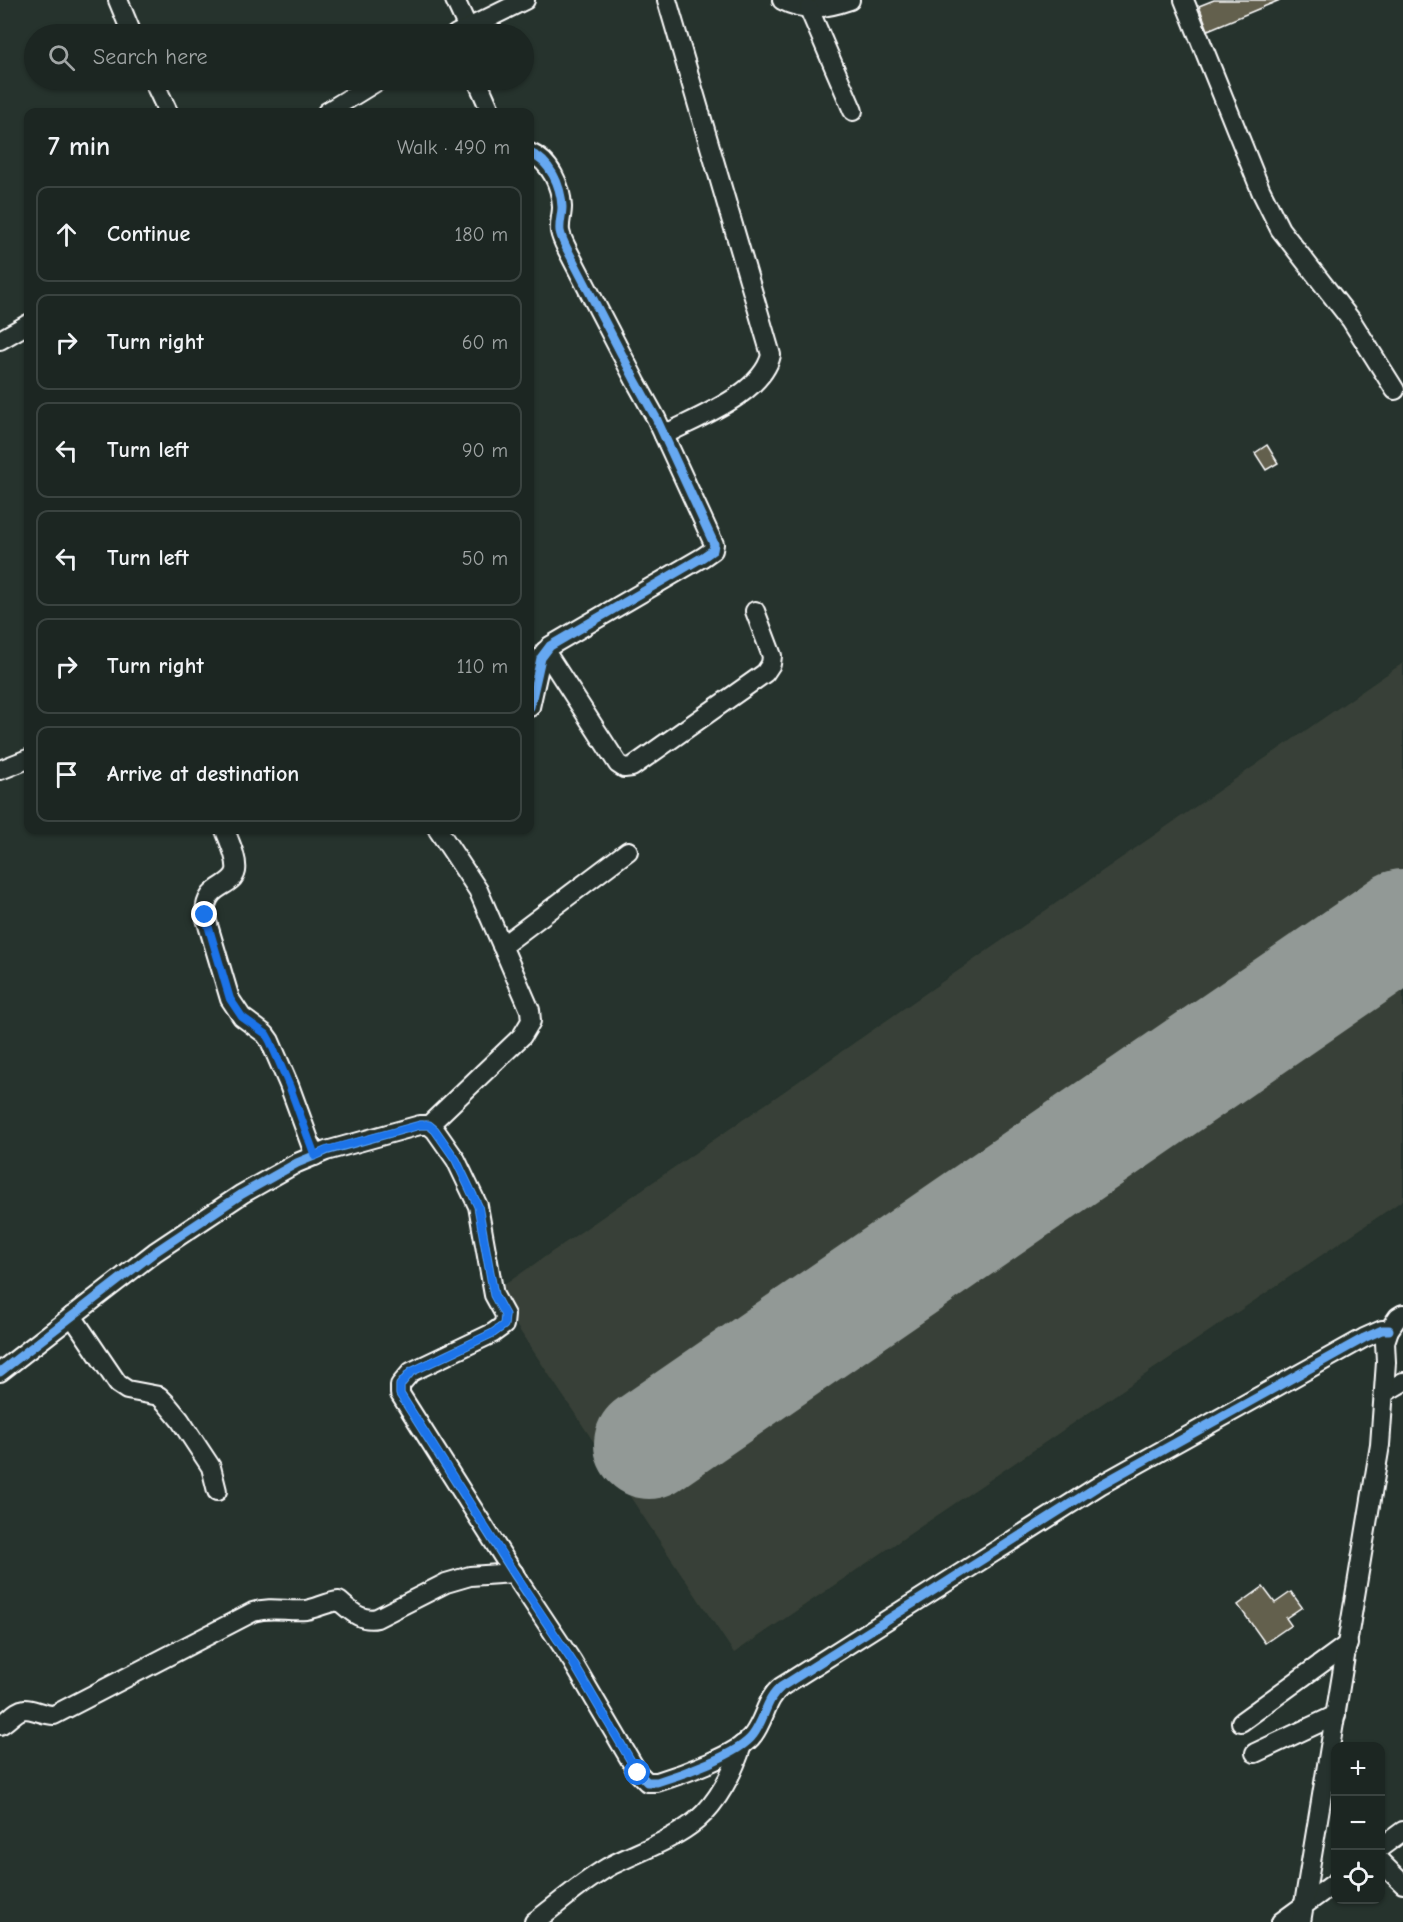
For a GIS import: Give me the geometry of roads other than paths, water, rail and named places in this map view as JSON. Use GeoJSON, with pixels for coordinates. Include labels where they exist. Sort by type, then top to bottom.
{"type":"FeatureCollection","features":[{"type":"Feature","properties":{"kind":"street"},"geometry":{"type":"LineString","coordinates":[[118,0],[128,24]]}},
{"type":"Feature","properties":{"kind":"street"},"geometry":{"type":"LineString","coordinates":[[455,0],[458,24]]}},
{"type":"Feature","properties":{"kind":"street"},"geometry":{"type":"LineString","coordinates":[[477,24],[525,0]]}},
{"type":"Feature","properties":{"kind":"street"},"geometry":{"type":"LineString","coordinates":[[664,435],[742,394],[759,380],[769,366],[771,355],[667,0]]}},
{"type":"Feature","properties":{"kind":"street"},"geometry":{"type":"LineString","coordinates":[[782,0],[793,6],[809,9],[850,0]]}},
{"type":"Feature","properties":{"kind":"street"},"geometry":{"type":"LineString","coordinates":[[1185,0],[1261,191],[1280,229],[1351,320],[1395,390]]}},
{"type":"Feature","properties":{"kind":"street"},"geometry":{"type":"LineString","coordinates":[[809,9],[853,111]]}},
{"type":"Feature","properties":{"kind":"street"},"geometry":{"type":"LineString","coordinates":[[158,90],[166,108]]}},
{"type":"Feature","properties":{"kind":"street"},"geometry":{"type":"LineString","coordinates":[[334,108],[363,90]]}},
{"type":"Feature","properties":{"kind":"street"},"geometry":{"type":"LineString","coordinates":[[481,90],[489,108]]}},
{"type":"Feature","properties":{"kind":"street"},"geometry":{"type":"LineString","coordinates":[[534,155],[548,165],[561,197],[560,232],[567,249],[664,435],[714,544],[712,550],[703,557],[550,646],[541,658],[534,689]]}},
{"type":"Feature","properties":{"kind":"street"},"geometry":{"type":"LineString","coordinates":[[0,340],[24,326]]}},
{"type":"Feature","properties":{"kind":"street"},"geometry":{"type":"LineString","coordinates":[[545,651],[618,764],[624,768],[632,767],[765,673],[771,664],[772,656],[755,611]]}},
{"type":"Feature","properties":{"kind":"street"},"geometry":{"type":"LineString","coordinates":[[0,770],[24,761]]}},
{"type":"Feature","properties":{"kind":"street"},"geometry":{"type":"LineString","coordinates":[[226,834],[236,870],[233,876],[208,897],[205,904],[205,915],[230,999],[242,1017],[266,1034],[270,1041],[315,1156]]}},
{"type":"Feature","properties":{"kind":"street"},"geometry":{"type":"LineString","coordinates":[[429,1125],[522,1036],[531,1021],[530,1010],[478,890],[441,834]]}},
{"type":"Feature","properties":{"kind":"street"},"geometry":{"type":"LineString","coordinates":[[502,946],[628,851]]}},
{"type":"Feature","properties":{"kind":"street"},"geometry":{"type":"LineString","coordinates":[[0,1372],[155,1252],[233,1200],[297,1163],[327,1150],[420,1125],[429,1125],[456,1160],[478,1206],[494,1295],[505,1315],[505,1322],[493,1333],[411,1372],[404,1378],[399,1389],[405,1403],[572,1661],[642,1778],[647,1782],[657,1782],[728,1754],[742,1745],[752,1738],[765,1717],[772,1694],[781,1687],[1109,1480],[1364,1338],[1382,1330],[1389,1330]]}},
{"type":"Feature","properties":{"kind":"street"},"geometry":{"type":"LineString","coordinates":[[1302,1914],[1380,1445],[1386,1362],[1385,1341],[1389,1330],[1403,1314]]}},
{"type":"Feature","properties":{"kind":"street"},"geometry":{"type":"LineString","coordinates":[[72,1316],[118,1384],[127,1390],[159,1396],[180,1419],[210,1467],[217,1491]]}},
{"type":"Feature","properties":{"kind":"street"},"geometry":{"type":"LineString","coordinates":[[1384,1393],[1403,1382]]}},
{"type":"Feature","properties":{"kind":"street"},"geometry":{"type":"LineString","coordinates":[[0,1725],[16,1713],[26,1709],[45,1715],[54,1715],[253,1612],[265,1608],[307,1610],[331,1601],[339,1601],[358,1617],[368,1620],[377,1618],[446,1583],[470,1576],[514,1573]]}},
{"type":"Feature","properties":{"kind":"street"},"geometry":{"type":"LineString","coordinates":[[1241,1722],[1348,1644]]}},
{"type":"Feature","properties":{"kind":"street"},"geometry":{"type":"LineString","coordinates":[[1255,1753],[1336,1715]]}},
{"type":"Feature","properties":{"kind":"street"},"geometry":{"type":"LineString","coordinates":[[534,1922],[605,1870],[652,1847],[697,1820],[707,1811],[721,1790],[738,1759],[742,1745]]}},
{"type":"Feature","properties":{"kind":"street"},"geometry":{"type":"LineString","coordinates":[[1385,1844],[1403,1830]]}},
{"type":"Feature","properties":{"kind":"street"},"geometry":{"type":"LineString","coordinates":[[1385,1867],[1403,1884]]}},
{"type":"Feature","properties":{"kind":"street"},"geometry":{"type":"LineString","coordinates":[[1281,1922],[1302,1914],[1331,1886]]}}]}
